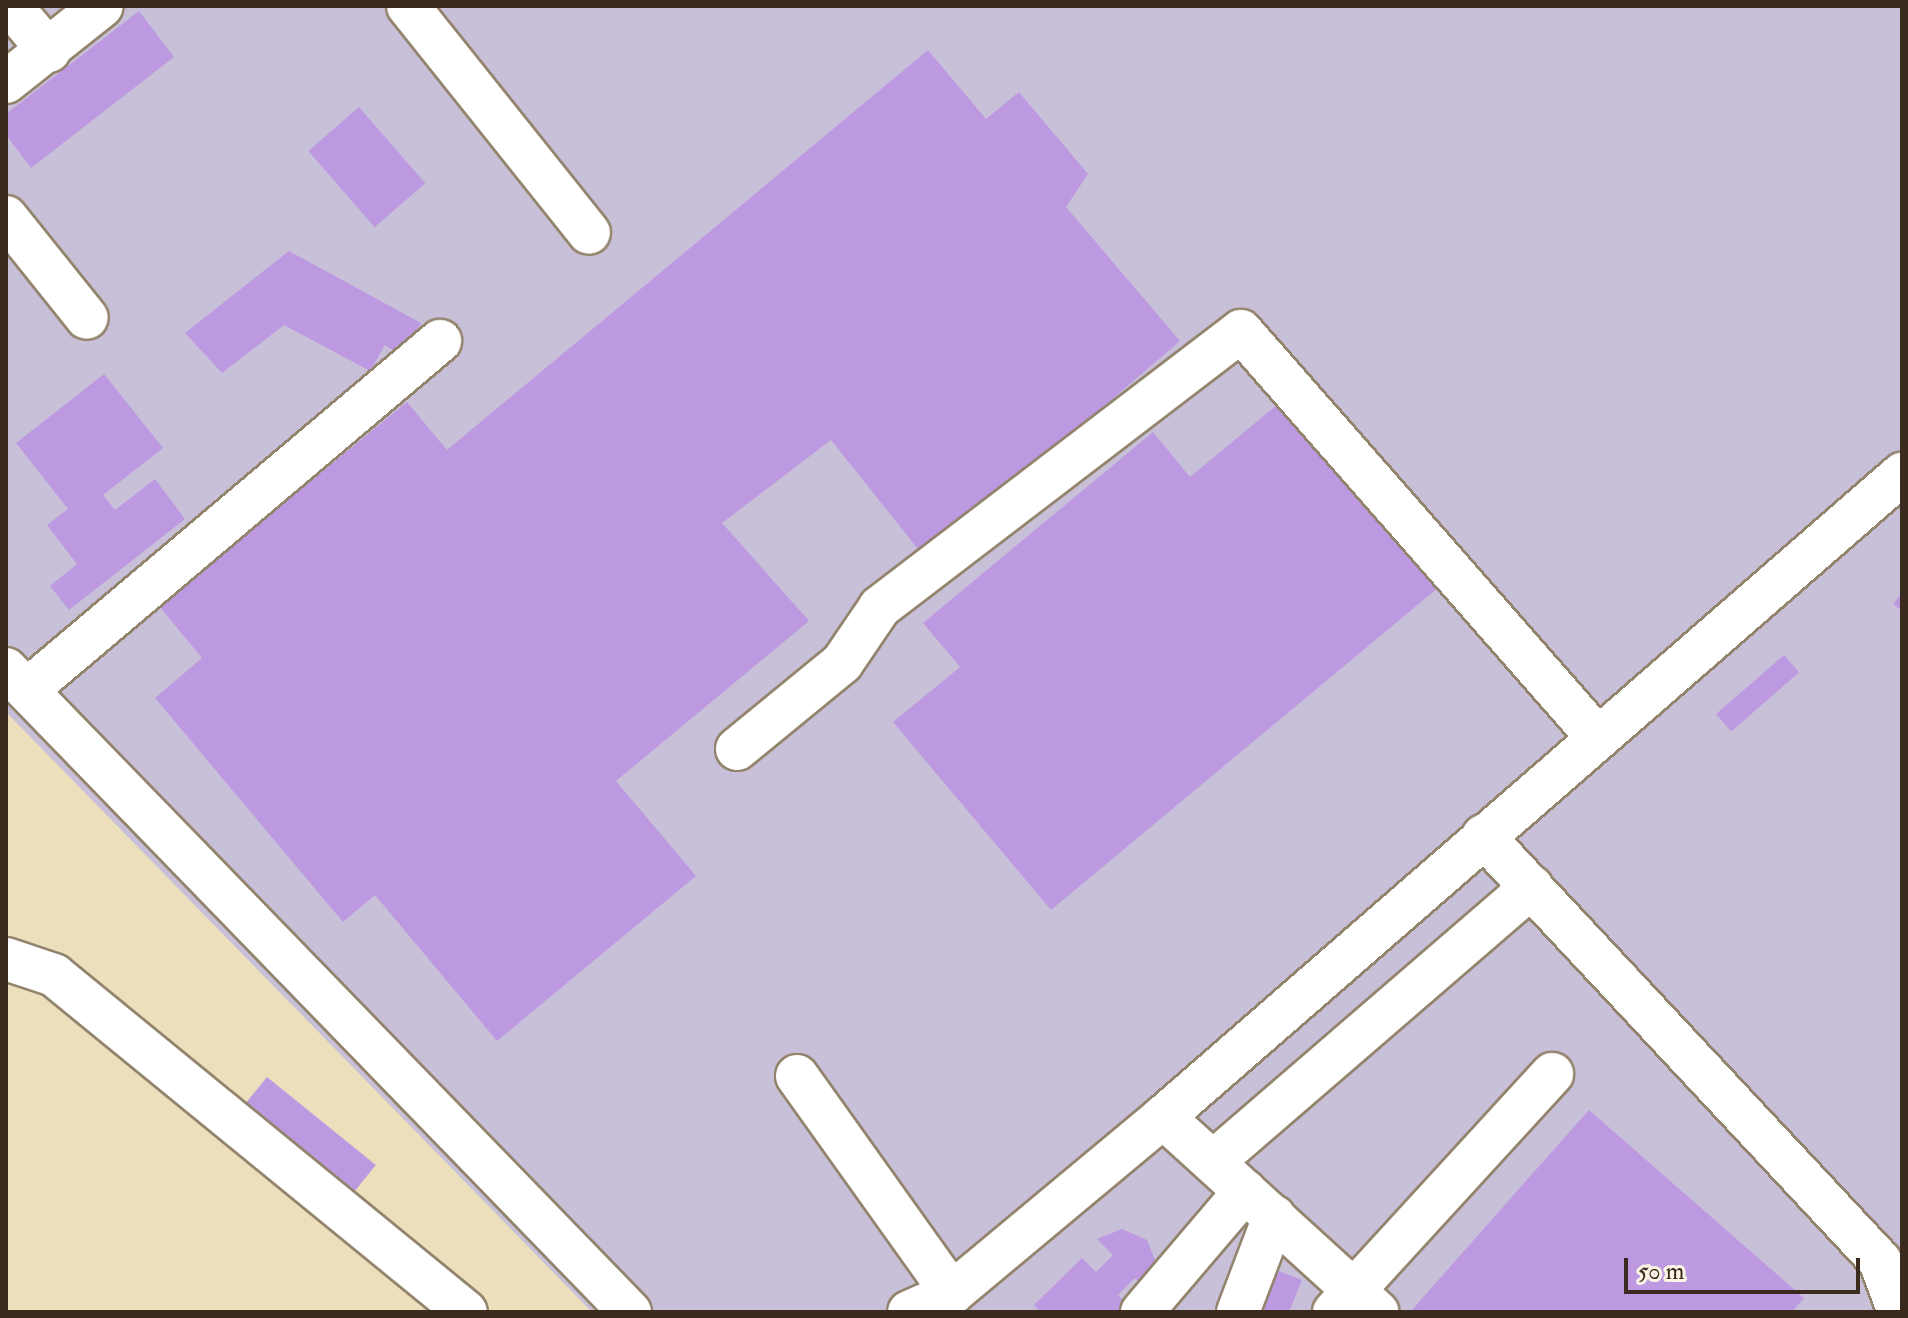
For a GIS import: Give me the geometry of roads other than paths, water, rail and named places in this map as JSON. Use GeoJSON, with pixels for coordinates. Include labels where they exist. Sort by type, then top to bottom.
{"type":"FeatureCollection","features":[{"type":"Feature","properties":{"kind":"street"},"geometry":{"type":"LineString","coordinates":[[11,6],[49,51]]}},
{"type":"Feature","properties":{"kind":"street"},"geometry":{"type":"LineString","coordinates":[[6,82],[102,6]]}},
{"type":"Feature","properties":{"kind":"street"},"geometry":{"type":"LineString","coordinates":[[408,6],[589,233]]}},
{"type":"Feature","properties":{"kind":"street"},"geometry":{"type":"LineString","coordinates":[[6,217],[87,318]]}},
{"type":"Feature","properties":{"kind":"street"},"geometry":{"type":"LineString","coordinates":[[737,749],[842,663],[880,607],[1241,331],[1597,737]]}},
{"type":"Feature","properties":{"kind":"street"},"geometry":{"type":"LineString","coordinates":[[440,341],[16,680],[630,1312]]}},
{"type":"Feature","properties":{"kind":"street"},"geometry":{"type":"LineString","coordinates":[[909,1312],[948,1302],[1902,474]]}},
{"type":"Feature","properties":{"kind":"street"},"geometry":{"type":"LineString","coordinates":[[1483,836],[1880,1261],[1899,1312]]}},
{"type":"Feature","properties":{"kind":"street"},"geometry":{"type":"LineString","coordinates":[[1213,1162],[1532,887]]}},
{"type":"Feature","properties":{"kind":"street"},"geometry":{"type":"LineString","coordinates":[[6,959],[54,975],[466,1312]]}},
{"type":"Feature","properties":{"kind":"street"},"geometry":{"type":"LineString","coordinates":[[1163,1117],[1259,1204],[1355,1305],[1552,1074]]}},
{"type":"Feature","properties":{"kind":"street"},"geometry":{"type":"LineString","coordinates":[[797,1076],[948,1302]]}},
{"type":"Feature","properties":{"kind":"street"},"geometry":{"type":"LineString","coordinates":[[1142,1312],[1259,1204]]}},
{"type":"Feature","properties":{"kind":"street"},"geometry":{"type":"LineString","coordinates":[[1238,1312],[1259,1204]]}}]}
